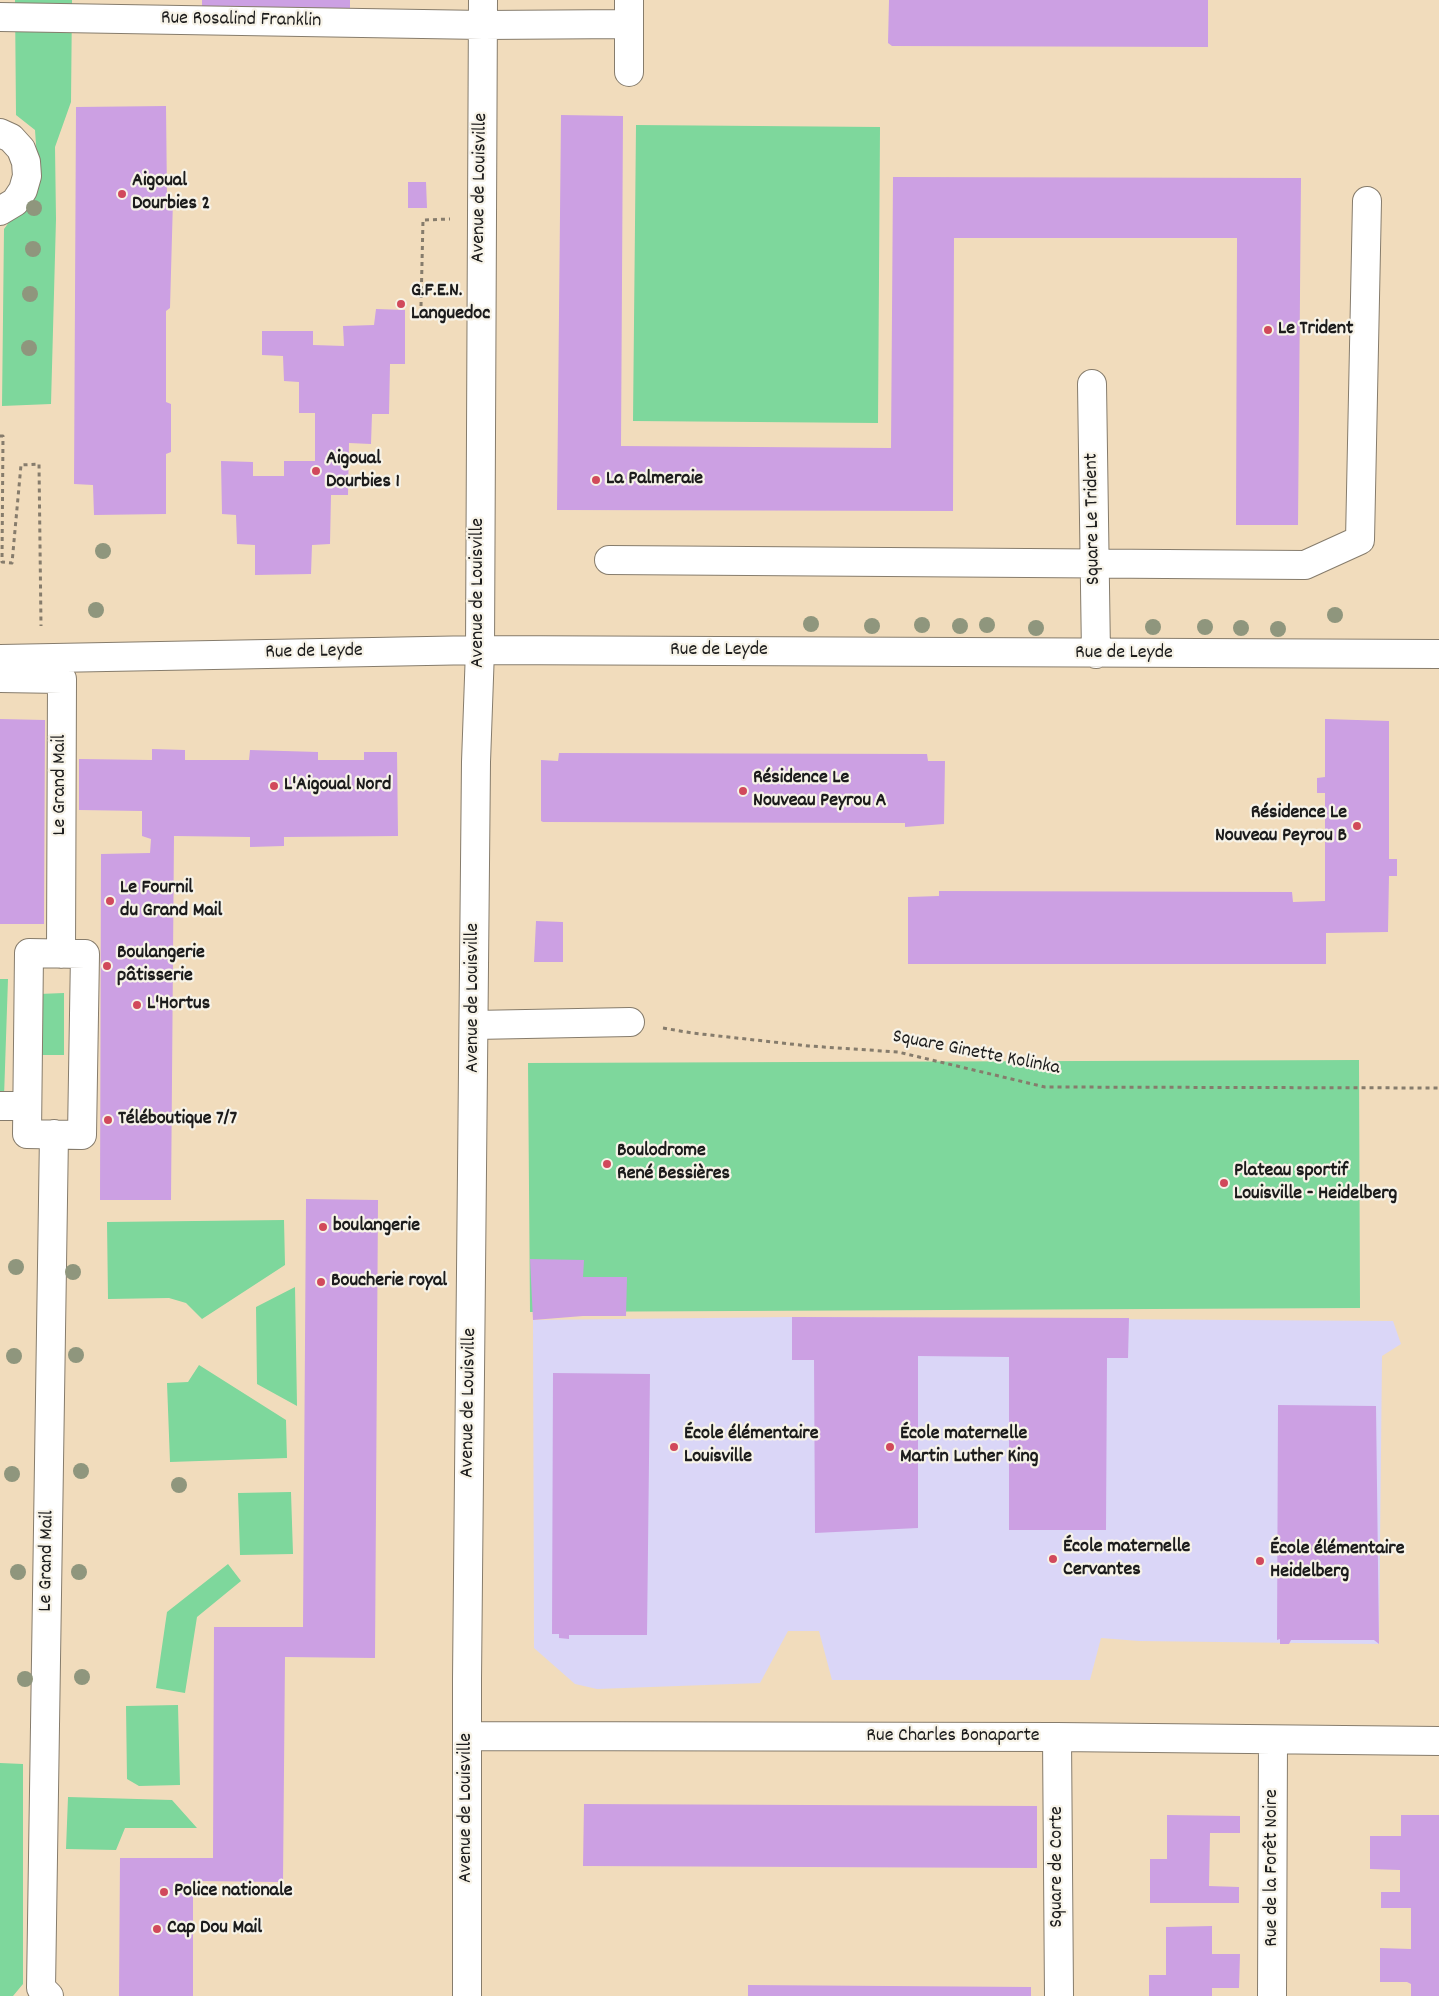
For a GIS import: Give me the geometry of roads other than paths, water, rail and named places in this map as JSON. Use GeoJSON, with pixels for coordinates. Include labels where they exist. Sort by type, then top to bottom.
{"type":"FeatureCollection","features":[{"type":"Feature","properties":{"kind":"street","name":"Avenue de Louisville"},"geometry":{"type":"LineString","coordinates":[[467,1996],[467,1736],[476,762],[480,650],[480,219],[483,12]]}},
{"type":"Feature","properties":{"kind":"street","name":"Rue Rosalind Franklin"},"geometry":{"type":"LineString","coordinates":[[0,17],[628,12]]}},
{"type":"Feature","properties":{"kind":"street"},"geometry":{"type":"LineString","coordinates":[[628,12],[629,72]]}},
{"type":"Feature","properties":{"kind":"street"},"geometry":{"type":"LineString","coordinates":[[0,133],[11,138],[21,149],[26,162],[27,176],[23,190],[14,202],[0,211]]}},
{"type":"Feature","properties":{"kind":"street"},"geometry":{"type":"LineString","coordinates":[[609,560],[1305,565],[1360,540],[1366,201]]}},
{"type":"Feature","properties":{"kind":"street","name":"Square Le Trident"},"geometry":{"type":"LineString","coordinates":[[1092,384],[1096,654]]}},
{"type":"Feature","properties":{"kind":"street","name":"Rue de Leyde"},"geometry":{"type":"LineString","coordinates":[[2,672],[41,657],[480,650],[1439,654]]}},
{"type":"Feature","properties":{"kind":"street","name":"Le Grand Mail"},"geometry":{"type":"LineString","coordinates":[[2,672],[62,679],[61,954]]}},
{"type":"Feature","properties":{"kind":"street"},"geometry":{"type":"LineString","coordinates":[[29,953],[84,954],[82,1135],[27,1134],[27,1106],[29,953]]}},
{"type":"Feature","properties":{"kind":"street"},"geometry":{"type":"LineString","coordinates":[[474,1025],[630,1022]]}},
{"type":"Feature","properties":{"kind":"street"},"geometry":{"type":"LineString","coordinates":[[0,1106],[27,1106]]}},
{"type":"Feature","properties":{"kind":"street","name":"Le Grand Mail"},"geometry":{"type":"LineString","coordinates":[[41,1993],[54,1134]]}},
{"type":"Feature","properties":{"kind":"street","name":"Rue Charles Bonaparte"},"geometry":{"type":"LineString","coordinates":[[467,1736],[1057,1737],[1439,1741]]}},
{"type":"Feature","properties":{"kind":"street","name":"Square de Corte"},"geometry":{"type":"LineString","coordinates":[[1057,1737],[1059,1996]]}},
{"type":"Feature","properties":{"kind":"street","name":"Rue de la Forêt Noire"},"geometry":{"type":"LineString","coordinates":[[1272,1996],[1273,1740]]}},
{"type":"Feature","properties":{"kind":"place","name":"Aigoual Dourbies 2"},"geometry":{"type":"Point","coordinates":[122,194]}},
{"type":"Feature","properties":{"kind":"place","name":"G.F.E.N. Languedoc"},"geometry":{"type":"Point","coordinates":[401,304]}},
{"type":"Feature","properties":{"kind":"place","name":"Le Trident"},"geometry":{"type":"Point","coordinates":[1268,330]}},
{"type":"Feature","properties":{"kind":"place","name":"Aigoual Dourbies 1"},"geometry":{"type":"Point","coordinates":[316,471]}},
{"type":"Feature","properties":{"kind":"place","name":"La Palmeraie"},"geometry":{"type":"Point","coordinates":[596,480]}},
{"type":"Feature","properties":{"kind":"place","name":"L'Aigoual Nord"},"geometry":{"type":"Point","coordinates":[274,786]}},
{"type":"Feature","properties":{"kind":"place","name":"Résidence Le Nouveau Peyrou A"},"geometry":{"type":"Point","coordinates":[743,791]}},
{"type":"Feature","properties":{"kind":"place","name":"Résidence Le Nouveau Peyrou B"},"geometry":{"type":"Point","coordinates":[1357,826]}},
{"type":"Feature","properties":{"kind":"place","name":"Le Fournil du Grand Mail"},"geometry":{"type":"Point","coordinates":[110,901]}},
{"type":"Feature","properties":{"kind":"place","name":"Boulangerie pâtisserie"},"geometry":{"type":"Point","coordinates":[107,966]}},
{"type":"Feature","properties":{"kind":"place","name":"L'Hortus"},"geometry":{"type":"Point","coordinates":[137,1005]}},
{"type":"Feature","properties":{"kind":"place","name":"Téléboutique 7/7"},"geometry":{"type":"Point","coordinates":[108,1120]}},
{"type":"Feature","properties":{"kind":"place","name":"Boulodrome René Bessières"},"geometry":{"type":"Point","coordinates":[607,1164]}},
{"type":"Feature","properties":{"kind":"place","name":"Plateau sportif Louisville - Heidelberg"},"geometry":{"type":"Point","coordinates":[1224,1183]}},
{"type":"Feature","properties":{"kind":"place","name":"boulangerie"},"geometry":{"type":"Point","coordinates":[323,1227]}},
{"type":"Feature","properties":{"kind":"place","name":"Boucherie royal"},"geometry":{"type":"Point","coordinates":[321,1282]}},
{"type":"Feature","properties":{"kind":"place","name":"École élémentaire Louisville"},"geometry":{"type":"Point","coordinates":[674,1447]}},
{"type":"Feature","properties":{"kind":"place","name":"École maternelle Martin Luther King"},"geometry":{"type":"Point","coordinates":[890,1447]}},
{"type":"Feature","properties":{"kind":"place","name":"École maternelle Cervantes"},"geometry":{"type":"Point","coordinates":[1053,1559]}},
{"type":"Feature","properties":{"kind":"place","name":"École élémentaire Heidelberg"},"geometry":{"type":"Point","coordinates":[1260,1561]}},
{"type":"Feature","properties":{"kind":"place","name":"Police nationale"},"geometry":{"type":"Point","coordinates":[164,1892]}},
{"type":"Feature","properties":{"kind":"place","name":"Cap Dou Mail"},"geometry":{"type":"Point","coordinates":[157,1929]}}]}
